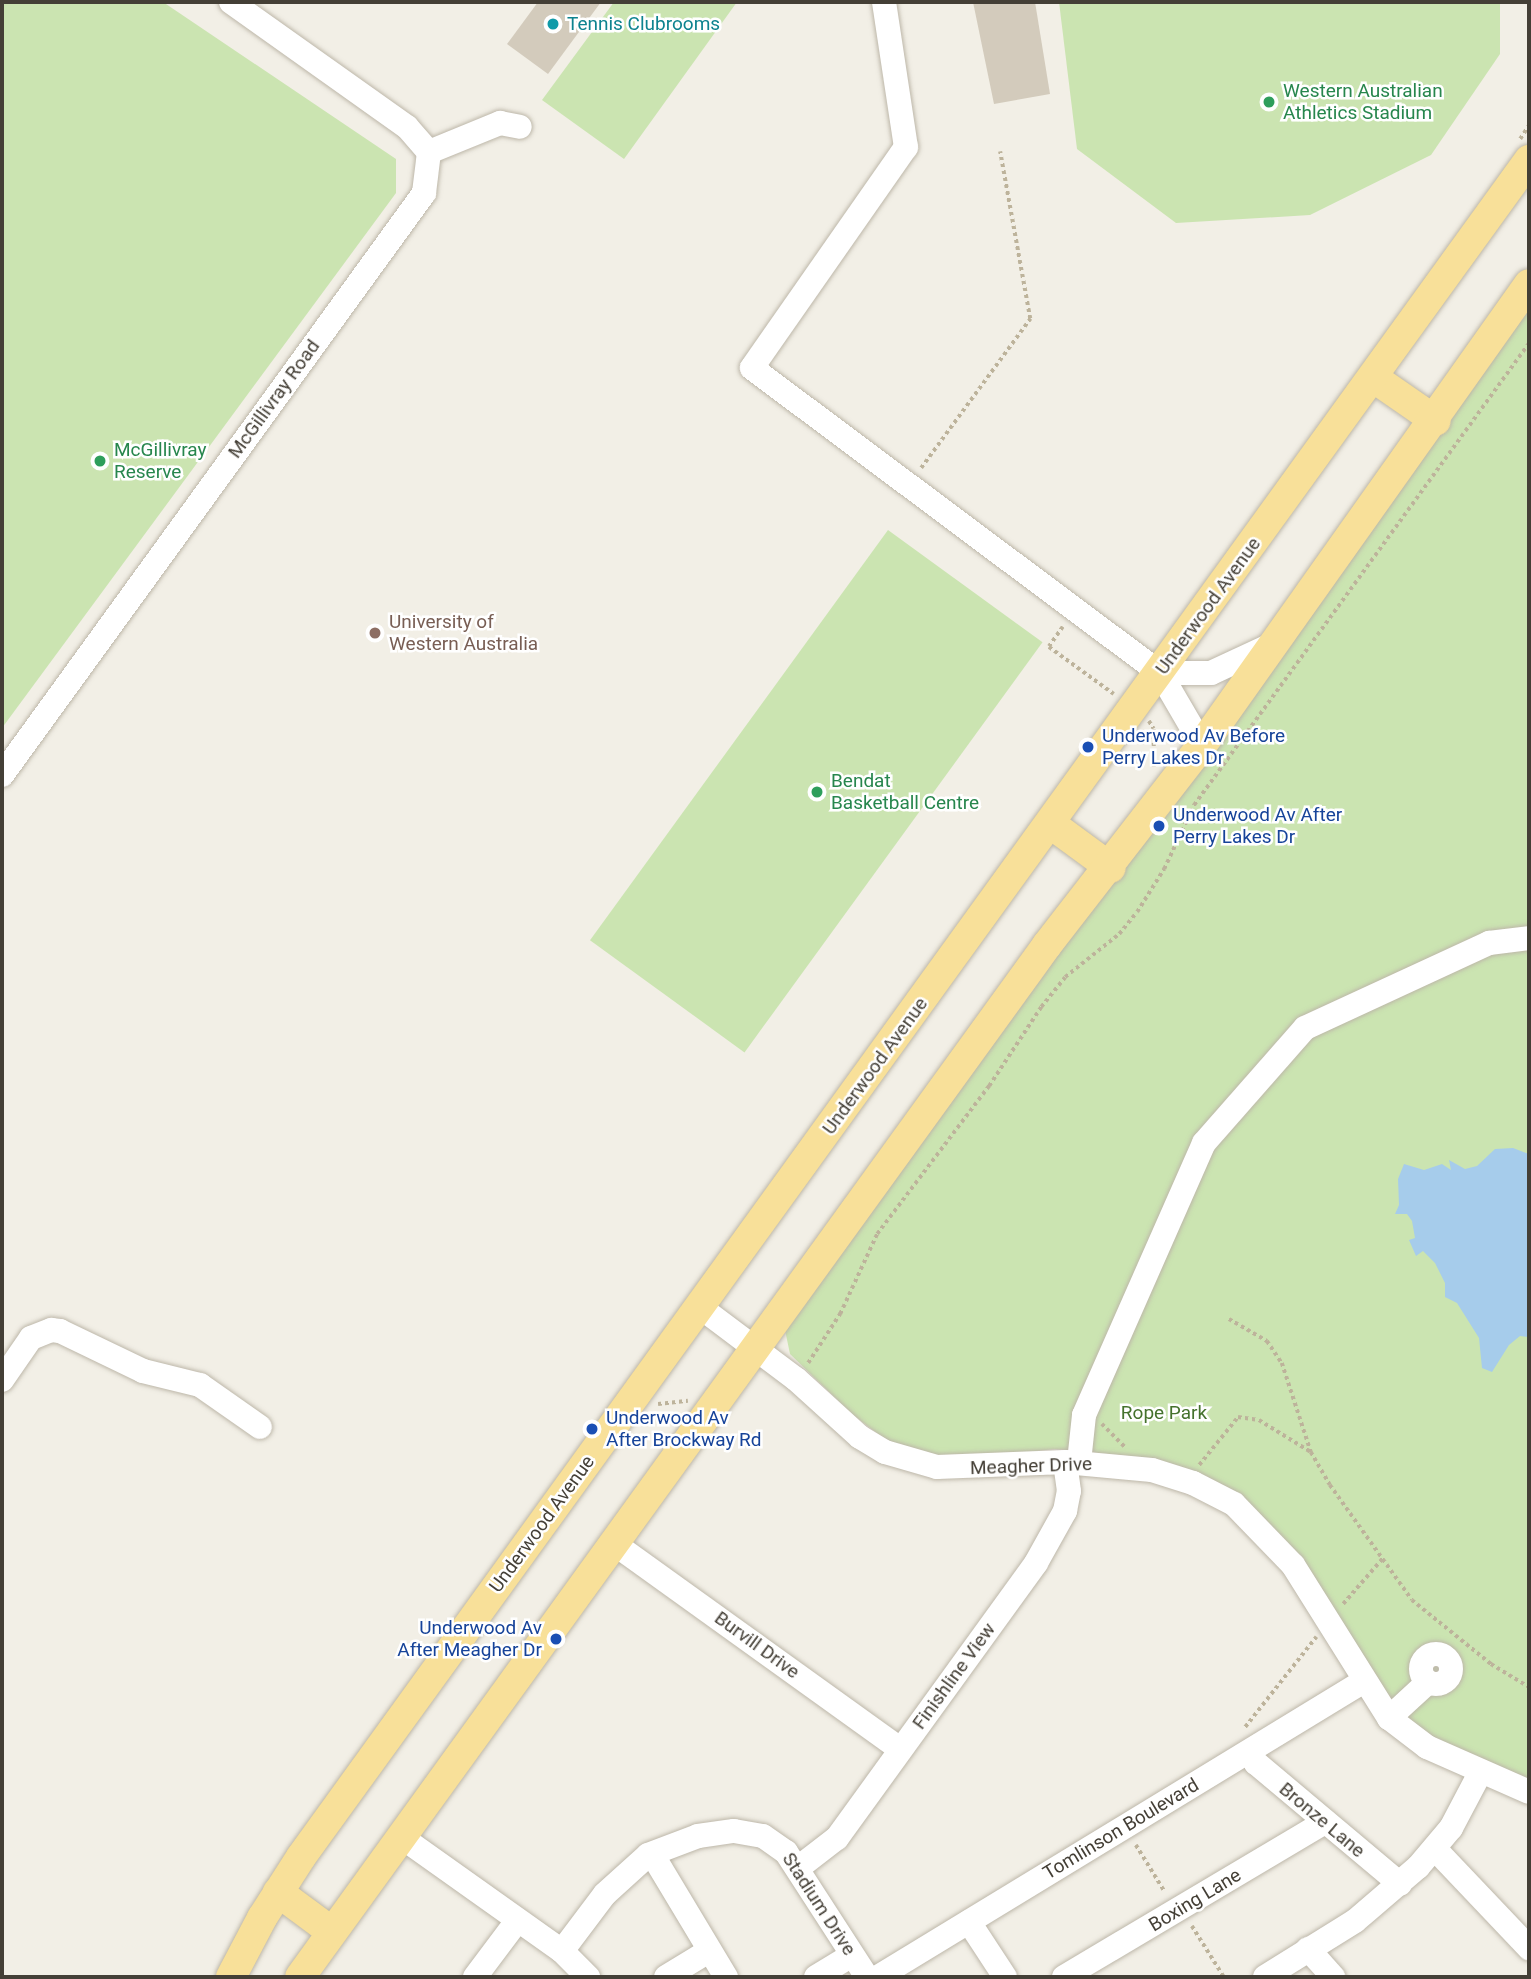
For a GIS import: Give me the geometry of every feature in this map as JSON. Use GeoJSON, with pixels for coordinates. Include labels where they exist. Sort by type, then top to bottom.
{"type":"FeatureCollection","features":[{"type":"Feature","properties":{"kind":"main road","name":"Underwood Avenue"},"geometry":{"type":"LineString","coordinates":[[231,1977],[278,1892],[1529,160]]}},
{"type":"Feature","properties":{"kind":"main road"},"geometry":{"type":"LineString","coordinates":[[300,1977],[1047,944],[1111,868],[1202,745],[1436,421],[1529,284]]}},
{"type":"Feature","properties":{"kind":"main road"},"geometry":{"type":"LineString","coordinates":[[1374,378],[1436,421]]}},
{"type":"Feature","properties":{"kind":"main road"},"geometry":{"type":"LineString","coordinates":[[1051,824],[1111,868]]}},
{"type":"Feature","properties":{"kind":"main road"},"geometry":{"type":"LineString","coordinates":[[278,1892],[332,1932]]}},
{"type":"Feature","properties":{"kind":"street"},"geometry":{"type":"LineString","coordinates":[[231,2],[407,127],[429,152],[500,122],[520,127]]}},
{"type":"Feature","properties":{"kind":"street"},"geometry":{"type":"LineString","coordinates":[[884,2],[906,147],[752,368],[1160,673],[1202,745]]}},
{"type":"Feature","properties":{"kind":"street","name":"McGillivray Road"},"geometry":{"type":"LineString","coordinates":[[2,775],[424,193],[429,152]]}},
{"type":"Feature","properties":{"kind":"street"},"geometry":{"type":"LineString","coordinates":[[1160,673],[1211,673],[1240,663],[1275,642]]}},
{"type":"Feature","properties":{"kind":"street","name":"Finishline View"},"geometry":{"type":"LineString","coordinates":[[799,1868],[836,1838],[1055,1533],[1069,1491],[1072,1462],[1084,1415],[1204,1143],[1305,1028],[1489,943],[1529,938]]}},
{"type":"Feature","properties":{"kind":"street","name":"Meagher Drive"},"geometry":{"type":"LineString","coordinates":[[699,1307],[796,1379],[860,1437],[911,1461],[968,1468],[1072,1462],[1135,1468],[1187,1481],[1234,1504],[1252,1519],[1293,1565],[1389,1717],[1427,1747],[1529,1792]]}},
{"type":"Feature","properties":{"kind":"street"},"geometry":{"type":"LineString","coordinates":[[2,1380],[31,1338],[51,1330],[60,1331],[143,1371],[200,1385],[260,1427]]}},
{"type":"Feature","properties":{"kind":"street","name":"Burvill Drive"},"geometry":{"type":"LineString","coordinates":[[612,1542],[900,1749]]}},
{"type":"Feature","properties":{"kind":"street","name":"Tomlinson Boulevard"},"geometry":{"type":"LineString","coordinates":[[878,1977],[969,1922],[1243,1744],[1364,1681]]}},
{"type":"Feature","properties":{"kind":"street"},"geometry":{"type":"LineString","coordinates":[[1389,1717],[1428,1682]]}},
{"type":"Feature","properties":{"kind":"street","name":"Bronze Lane"},"geometry":{"type":"LineString","coordinates":[[1243,1744],[1325,1822],[1400,1884]]}},
{"type":"Feature","properties":{"kind":"street"},"geometry":{"type":"LineString","coordinates":[[1265,1977],[1355,1920],[1400,1884],[1435,1849],[1481,1771]]}},
{"type":"Feature","properties":{"kind":"street","name":"Boxing Lane"},"geometry":{"type":"LineString","coordinates":[[1065,1977],[1325,1822]]}},
{"type":"Feature","properties":{"kind":"street","name":"Stadium Drive"},"geometry":{"type":"LineString","coordinates":[[562,1951],[626,1872],[652,1854],[698,1836],[734,1831],[775,1842],[799,1868],[867,1977]]}},
{"type":"Feature","properties":{"kind":"street"},"geometry":{"type":"LineString","coordinates":[[400,1836],[562,1951],[588,1977]]}},
{"type":"Feature","properties":{"kind":"street"},"geometry":{"type":"LineString","coordinates":[[1435,1849],[1529,1948]]}},
{"type":"Feature","properties":{"kind":"street"},"geometry":{"type":"LineString","coordinates":[[652,1854],[726,1977]]}},
{"type":"Feature","properties":{"kind":"street"},"geometry":{"type":"LineString","coordinates":[[475,1977],[517,1921]]}},
{"type":"Feature","properties":{"kind":"street"},"geometry":{"type":"LineString","coordinates":[[969,1922],[1005,1977]]}},
{"type":"Feature","properties":{"kind":"street"},"geometry":{"type":"LineString","coordinates":[[1308,1950],[1333,1977]]}},
{"type":"Feature","properties":{"kind":"street"},"geometry":{"type":"LineString","coordinates":[[666,1977],[709,1951]]}},
{"type":"Feature","properties":{"kind":"street"},"geometry":{"type":"LineString","coordinates":[[816,1977],[852,1955]]}},
{"type":"Feature","properties":{"kind":"path"},"geometry":{"type":"LineString","coordinates":[[930,479],[919,470],[1030,318],[1000,152]]}},
{"type":"Feature","properties":{"kind":"path"},"geometry":{"type":"LineString","coordinates":[[796,1379],[840,1314],[877,1234],[981,1097],[1041,1007],[1065,977],[1119,934],[1137,912],[1164,869],[1196,803],[1529,344]]}},
{"type":"Feature","properties":{"kind":"path"},"geometry":{"type":"LineString","coordinates":[[1074,610],[1049,647],[1119,697]]}},
{"type":"Feature","properties":{"kind":"path"},"geometry":{"type":"LineString","coordinates":[[1141,714],[1154,729],[1155,772]]}},
{"type":"Feature","properties":{"kind":"path"},"geometry":{"type":"LineString","coordinates":[[1229,1319],[1267,1341],[1282,1363],[1285,1381],[1311,1452],[1412,1600],[1490,1664],[1529,1687]]}},
{"type":"Feature","properties":{"kind":"path"},"geometry":{"type":"LineString","coordinates":[[628,1406],[717,1399]]}},
{"type":"Feature","properties":{"kind":"path"},"geometry":{"type":"LineString","coordinates":[[1084,1415],[1113,1430],[1133,1457],[1135,1468]]}},
{"type":"Feature","properties":{"kind":"path"},"geometry":{"type":"LineString","coordinates":[[1187,1481],[1238,1417],[1259,1420],[1311,1452]]}},
{"type":"Feature","properties":{"kind":"path"},"geometry":{"type":"LineString","coordinates":[[1243,1744],[1329,1621],[1383,1558]]}},
{"type":"Feature","properties":{"kind":"green space","name":"McGillivray Reserve"},"geometry":{"type":"Polygon","coordinates":[[[2,2],[163,2],[396,159],[396,193],[2,728],[2,2]]]}},
{"type":"Feature","properties":{"kind":"green space"},"geometry":{"type":"Polygon","coordinates":[[[614,2],[737,2],[624,159],[542,100],[614,2]]]}},
{"type":"Feature","properties":{"kind":"green space","name":"Western Australian Athletics Stadium"},"geometry":{"type":"Polygon","coordinates":[[[1059,2],[1500,2],[1500,54],[1431,155],[1310,215],[1176,223],[1077,149],[1059,2]]]}},
{"type":"Feature","properties":{"kind":"green space","name":"Rope Park"},"geometry":{"type":"Polygon","coordinates":[[[1529,308],[1529,1781],[1442,1745],[1397,1713],[1262,1516],[1139,1457],[1055,1449],[961,1459],[923,1454],[886,1440],[852,1414],[790,1354],[785,1330],[1529,308]]]}},
{"type":"Feature","properties":{"kind":"green space","name":"Bendat Basketball Centre"},"geometry":{"type":"Polygon","coordinates":[[[888,530],[1043,642],[745,1052],[590,940],[888,530]]]}},
{"type":"Feature","properties":{"kind":"water"},"geometry":{"type":"Polygon","coordinates":[[[1513,1148],[1529,1154],[1529,1337],[1520,1336],[1509,1345],[1492,1372],[1482,1368],[1479,1338],[1457,1303],[1445,1297],[1445,1283],[1435,1263],[1423,1251],[1416,1256],[1409,1240],[1415,1238],[1412,1221],[1407,1214],[1395,1214],[1399,1205],[1398,1179],[1404,1164],[1424,1170],[1442,1164],[1451,1170],[1449,1160],[1465,1169],[1477,1166],[1495,1149],[1513,1148]]]}},
{"type":"Feature","properties":{"kind":"building","name":"Tennis Clubrooms"},"geometry":{"type":"Polygon","coordinates":[[[538,2],[601,2],[548,74],[507,44],[538,2]]]}},
{"type":"Feature","properties":{"kind":"building"},"geometry":{"type":"Polygon","coordinates":[[[973,2],[1035,2],[1050,94],[994,104],[973,2]]]}},
{"type":"Feature","properties":{"kind":"place","name":"Tennis Clubrooms"},"geometry":{"type":"Point","coordinates":[553,24]}},
{"type":"Feature","properties":{"kind":"place","name":"Western Australian Athletics Stadium"},"geometry":{"type":"Point","coordinates":[1269,102]}},
{"type":"Feature","properties":{"kind":"place","name":"McGillivray Reserve"},"geometry":{"type":"Point","coordinates":[100,461]}},
{"type":"Feature","properties":{"kind":"place","name":"University of Western Australia"},"geometry":{"type":"Point","coordinates":[375,633]}},
{"type":"Feature","properties":{"kind":"place","name":"Underwood Av Before Perry Lakes Dr"},"geometry":{"type":"Point","coordinates":[1088,747]}},
{"type":"Feature","properties":{"kind":"place","name":"Bendat Basketball Centre"},"geometry":{"type":"Point","coordinates":[817,792]}},
{"type":"Feature","properties":{"kind":"place","name":"Underwood Av After Perry Lakes Dr"},"geometry":{"type":"Point","coordinates":[1159,826]}},
{"type":"Feature","properties":{"kind":"place","name":"Underwood Av After Brockway Rd"},"geometry":{"type":"Point","coordinates":[592,1429]}},
{"type":"Feature","properties":{"kind":"place","name":"Underwood Av After Meagher Dr"},"geometry":{"type":"Point","coordinates":[556,1639]}}]}
